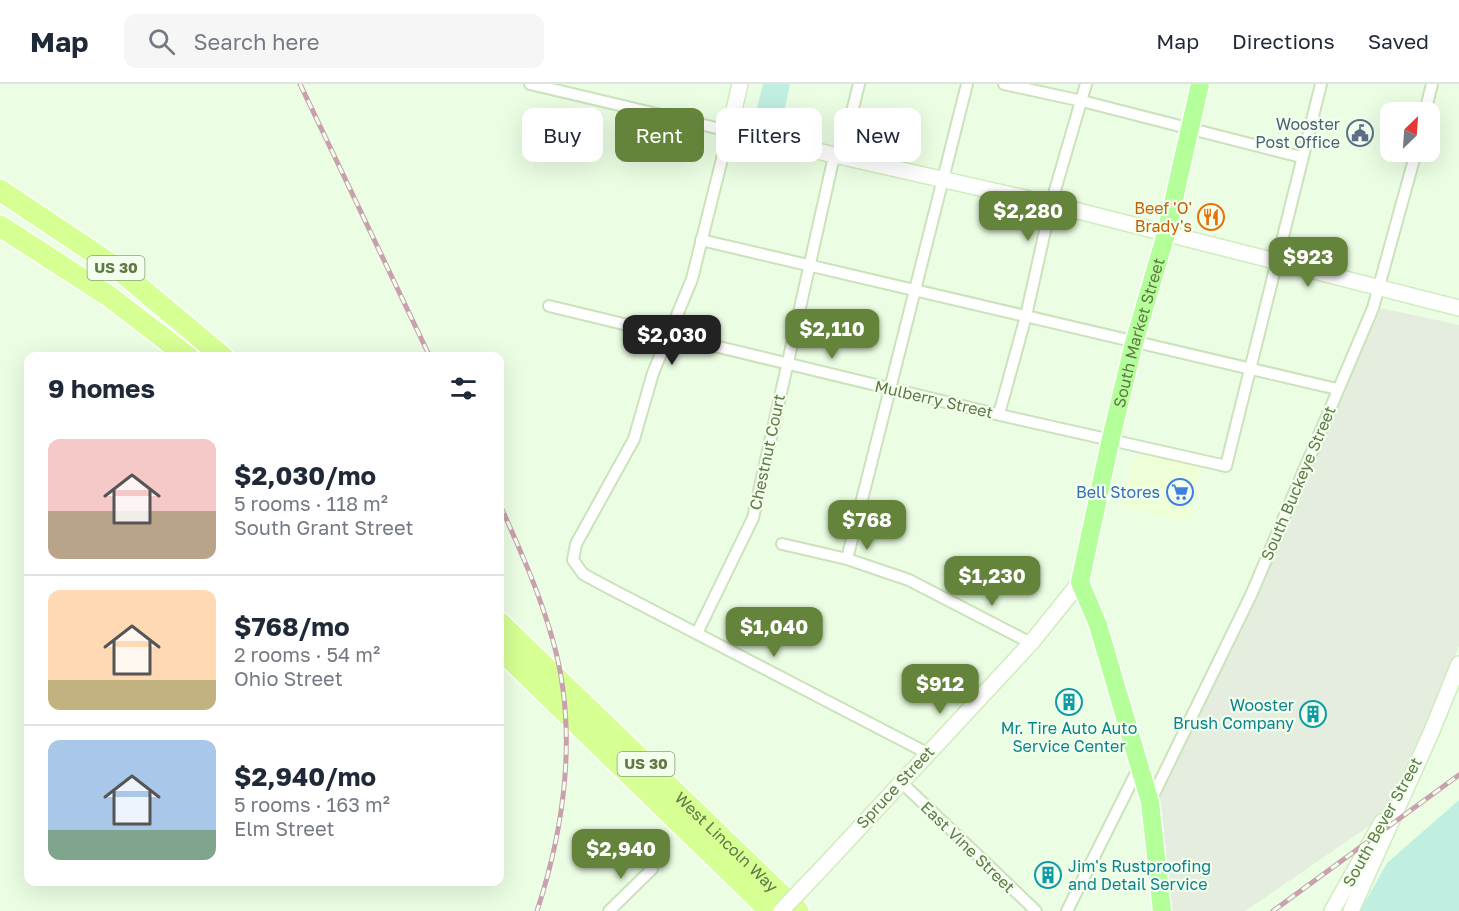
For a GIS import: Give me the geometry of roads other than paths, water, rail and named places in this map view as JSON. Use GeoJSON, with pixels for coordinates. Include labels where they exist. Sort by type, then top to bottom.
{"type":"FeatureCollection","features":[{"type":"Feature","properties":{"kind":"highway","name":"US 30"},"geometry":{"type":"LineString","coordinates":[[0,190],[118,269],[217,352]]}},
{"type":"Feature","properties":{"kind":"highway","name":"US 30"},"geometry":{"type":"LineString","coordinates":[[0,226],[110,297],[182,352]]}},
{"type":"Feature","properties":{"kind":"highway"},"geometry":{"type":"LineString","coordinates":[[0,242],[102,302],[172,352]]}},
{"type":"Feature","properties":{"kind":"highway","name":"West Lincoln Way"},"geometry":{"type":"LineString","coordinates":[[504,626],[798,911]]}},
{"type":"Feature","properties":{"kind":"highway","name":"West Lincoln Way"},"geometry":{"type":"LineString","coordinates":[[504,653],[770,911]]}},
{"type":"Feature","properties":{"kind":"main road"},"geometry":{"type":"LineString","coordinates":[[734,108],[740,84]]}},
{"type":"Feature","properties":{"kind":"main road","name":"South Market Street"},"geometry":{"type":"LineString","coordinates":[[1080,582],[1111,438],[1134,343],[1166,234],[1200,84]]}},
{"type":"Feature","properties":{"kind":"main road"},"geometry":{"type":"LineString","coordinates":[[822,153],[834,156]]}},
{"type":"Feature","properties":{"kind":"main road"},"geometry":{"type":"LineString","coordinates":[[863,162],[1051,204],[1275,263],[1459,308]]}},
{"type":"Feature","properties":{"kind":"main road"},"geometry":{"type":"LineString","coordinates":[[1080,582],[1098,625],[1150,802],[1162,911]]}},
{"type":"Feature","properties":{"kind":"main road","name":"Spruce Street"},"geometry":{"type":"LineString","coordinates":[[781,911],[1031,643],[1080,582]]}},
{"type":"Feature","properties":{"kind":"main road","name":"South Bever Street"},"geometry":{"type":"LineString","coordinates":[[1351,911],[1431,733],[1459,664]]}},
{"type":"Feature","properties":{"kind":"main road","name":"South Bever Street"},"geometry":{"type":"LineString","coordinates":[[1332,911],[1431,733]]}},
{"type":"Feature","properties":{"kind":"street"},"geometry":{"type":"LineString","coordinates":[[530,84],[716,128]]}},
{"type":"Feature","properties":{"kind":"street"},"geometry":{"type":"LineString","coordinates":[[853,108],[859,84]]}},
{"type":"Feature","properties":{"kind":"street"},"geometry":{"type":"LineString","coordinates":[[847,559],[917,290],[967,84]]}},
{"type":"Feature","properties":{"kind":"street"},"geometry":{"type":"LineString","coordinates":[[1004,84],[1082,101],[1301,157]]}},
{"type":"Feature","properties":{"kind":"street"},"geometry":{"type":"LineString","coordinates":[[999,415],[1026,316],[1051,204],[1086,84]]}},
{"type":"Feature","properties":{"kind":"street"},"geometry":{"type":"LineString","coordinates":[[1251,369],[1301,157],[1321,84]]}},
{"type":"Feature","properties":{"kind":"street"},"geometry":{"type":"LineString","coordinates":[[1428,102],[1432,84]]}},
{"type":"Feature","properties":{"kind":"street","name":"Chestnut Court"},"geometry":{"type":"LineString","coordinates":[[697,633],[753,518],[834,156]]}},
{"type":"Feature","properties":{"kind":"street"},"geometry":{"type":"LineString","coordinates":[[721,162],[692,279],[653,373],[634,440],[576,544],[573,560],[583,574],[927,753]]}},
{"type":"Feature","properties":{"kind":"street","name":"South Buckeye Street"},"geometry":{"type":"LineString","coordinates":[[1150,802],[1251,595],[1380,289],[1413,162]]}},
{"type":"Feature","properties":{"kind":"street"},"geometry":{"type":"LineString","coordinates":[[701,240],[1337,389]]}},
{"type":"Feature","properties":{"kind":"street","name":"Mulberry Street"},"geometry":{"type":"LineString","coordinates":[[549,306],[999,415],[1226,465],[1251,369]]}},
{"type":"Feature","properties":{"kind":"street"},"geometry":{"type":"LineString","coordinates":[[782,544],[847,559],[909,580],[1031,643]]}},
{"type":"Feature","properties":{"kind":"street"},"geometry":{"type":"LineString","coordinates":[[1066,911],[1139,767]]}},
{"type":"Feature","properties":{"kind":"street","name":"East Vine Street"},"geometry":{"type":"LineString","coordinates":[[900,782],[1036,911]]}},
{"type":"Feature","properties":{"kind":"street"},"geometry":{"type":"LineString","coordinates":[[609,911],[652,869]]}},
{"type":"Feature","properties":{"kind":"railway"},"geometry":{"type":"LineString","coordinates":[[300,84],[428,352]]}},
{"type":"Feature","properties":{"kind":"railway"},"geometry":{"type":"LineString","coordinates":[[504,514],[548,623],[561,674],[565,708],[565,777],[561,811],[547,879],[537,911]]}},
{"type":"Feature","properties":{"kind":"railway"},"geometry":{"type":"LineString","coordinates":[[1273,911],[1459,775]]}},
{"type":"Feature","properties":{"kind":"place","name":"Wooster Post Office"},"geometry":{"type":"Point","coordinates":[1360,133]}},
{"type":"Feature","properties":{"kind":"place","name":"Beef 'O' Brady's"},"geometry":{"type":"Point","coordinates":[1211,217]}},
{"type":"Feature","properties":{"kind":"place","name":"Bell Stores"},"geometry":{"type":"Point","coordinates":[1180,492]}},
{"type":"Feature","properties":{"kind":"place","name":"Mr. Tire Auto Auto Service Center"},"geometry":{"type":"Point","coordinates":[1069,702]}},
{"type":"Feature","properties":{"kind":"place","name":"Wooster Brush Company"},"geometry":{"type":"Point","coordinates":[1313,714]}},
{"type":"Feature","properties":{"kind":"place","name":"Jim's Rustproofing and Detail Service"},"geometry":{"type":"Point","coordinates":[1048,875]}}]}
